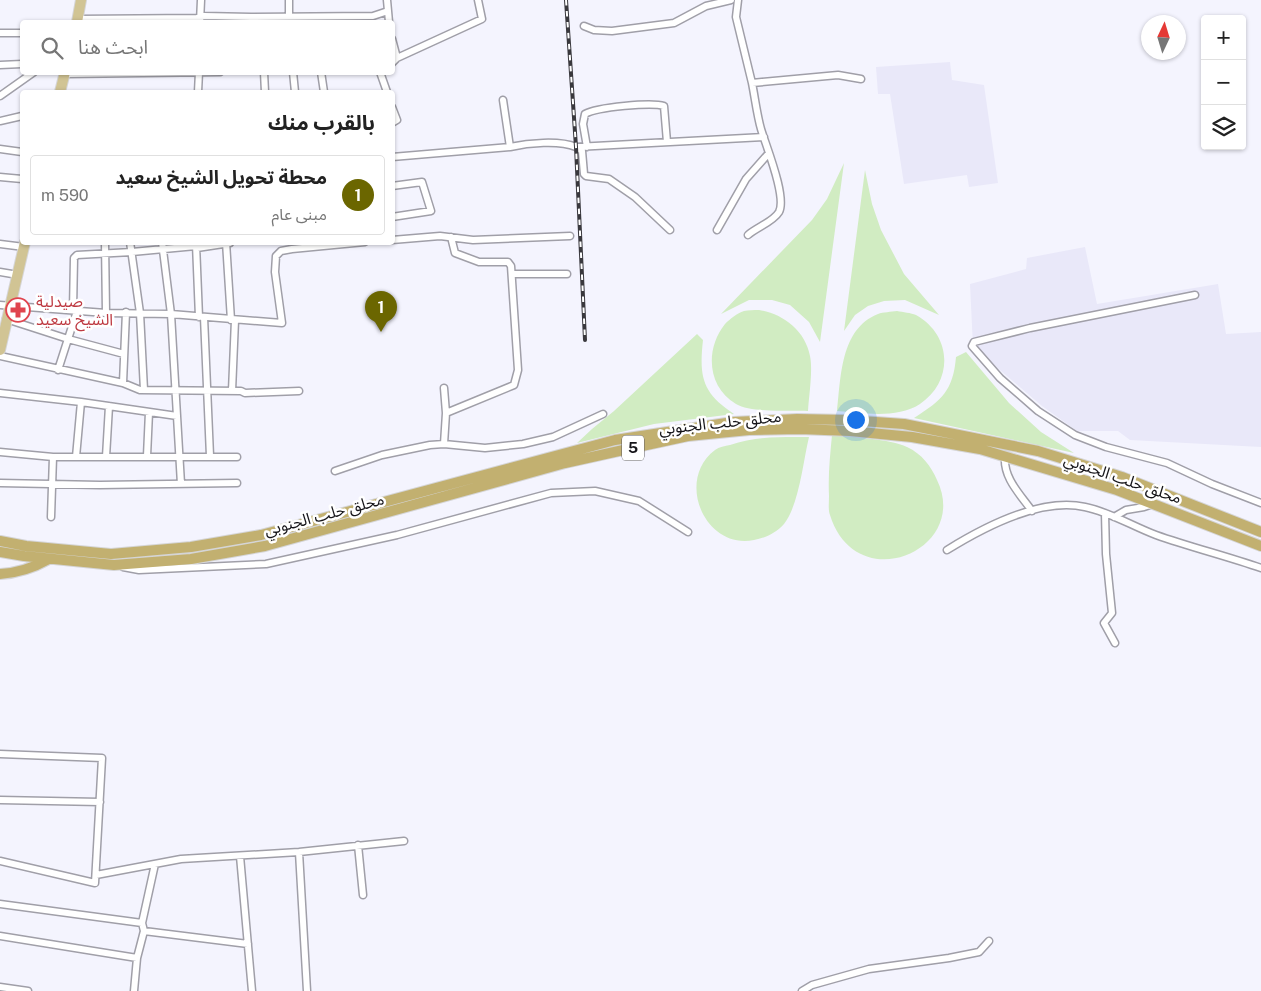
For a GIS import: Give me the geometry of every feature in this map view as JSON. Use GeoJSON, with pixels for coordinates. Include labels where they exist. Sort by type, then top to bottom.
{"type":"FeatureCollection","features":[{"type":"Feature","properties":{"kind":"highway","name":"محلق حلب الجنوبي"},"geometry":{"type":"LineString","coordinates":[[0,541],[26,546],[111,554],[191,547],[261,536],[614,440],[733,422],[797,419],[904,424],[1038,451],[1122,477],[1261,532]]}},
{"type":"Feature","properties":{"kind":"highway","name":"محلق حلب الجنوبي"},"geometry":{"type":"LineString","coordinates":[[0,552],[114,565],[191,559],[265,546],[565,463],[688,436],[749,430],[800,429],[850,431],[912,437],[980,449],[1117,490],[1261,546]]}},
{"type":"Feature","properties":{"kind":"highway"},"geometry":{"type":"LineString","coordinates":[[0,574],[16,573],[31,569],[49,559]]}},
{"type":"Feature","properties":{"kind":"main road"},"geometry":{"type":"LineString","coordinates":[[77,20],[81,0]]}},
{"type":"Feature","properties":{"kind":"main road"},"geometry":{"type":"LineString","coordinates":[[61,90],[64,75]]}},
{"type":"Feature","properties":{"kind":"main road"},"geometry":{"type":"LineString","coordinates":[[0,350],[6,319],[5,305],[18,275],[25,245]]}},
{"type":"Feature","properties":{"kind":"street"},"geometry":{"type":"LineString","coordinates":[[201,0],[200,20],[289,20],[373,16],[388,11]]}},
{"type":"Feature","properties":{"kind":"street"},"geometry":{"type":"LineString","coordinates":[[289,0],[289,20]]}},
{"type":"Feature","properties":{"kind":"street"},"geometry":{"type":"LineString","coordinates":[[387,0],[389,20]]}},
{"type":"Feature","properties":{"kind":"street"},"geometry":{"type":"LineString","coordinates":[[395,61],[482,20],[478,0]]}},
{"type":"Feature","properties":{"kind":"street"},"geometry":{"type":"LineString","coordinates":[[584,26],[594,30],[612,31],[674,23],[706,6],[731,0]]}},
{"type":"Feature","properties":{"kind":"street"},"geometry":{"type":"LineString","coordinates":[[738,0],[736,17],[761,129],[777,181],[780,210],[771,219],[756,227],[748,235]]}},
{"type":"Feature","properties":{"kind":"street"},"geometry":{"type":"LineString","coordinates":[[0,33],[20,33]]}},
{"type":"Feature","properties":{"kind":"street"},"geometry":{"type":"LineString","coordinates":[[0,65],[20,64]]}},
{"type":"Feature","properties":{"kind":"street"},"geometry":{"type":"LineString","coordinates":[[0,96],[30,75]]}},
{"type":"Feature","properties":{"kind":"street"},"geometry":{"type":"LineString","coordinates":[[198,90],[199,75]]}},
{"type":"Feature","properties":{"kind":"street"},"geometry":{"type":"LineString","coordinates":[[264,75],[265,90]]}},
{"type":"Feature","properties":{"kind":"street"},"geometry":{"type":"LineString","coordinates":[[293,75],[295,90]]}},
{"type":"Feature","properties":{"kind":"street"},"geometry":{"type":"LineString","coordinates":[[321,75],[324,90]]}},
{"type":"Feature","properties":{"kind":"street"},"geometry":{"type":"LineString","coordinates":[[381,75],[386,90]]}},
{"type":"Feature","properties":{"kind":"street"},"geometry":{"type":"LineString","coordinates":[[752,83],[838,75],[861,79]]}},
{"type":"Feature","properties":{"kind":"street"},"geometry":{"type":"LineString","coordinates":[[503,100],[510,147]]}},
{"type":"Feature","properties":{"kind":"street"},"geometry":{"type":"LineString","coordinates":[[587,147],[584,124],[585,114],[591,110],[660,104],[664,106],[667,142]]}},
{"type":"Feature","properties":{"kind":"street"},"geometry":{"type":"LineString","coordinates":[[0,121],[20,116]]}},
{"type":"Feature","properties":{"kind":"street"},"geometry":{"type":"LineString","coordinates":[[576,148],[764,137]]}},
{"type":"Feature","properties":{"kind":"street"},"geometry":{"type":"LineString","coordinates":[[395,157],[510,147],[525,144],[568,144],[582,151],[584,174],[586,176],[610,179],[635,197],[670,230]]}},
{"type":"Feature","properties":{"kind":"street"},"geometry":{"type":"LineString","coordinates":[[0,149],[20,152]]}},
{"type":"Feature","properties":{"kind":"street"},"geometry":{"type":"LineString","coordinates":[[717,230],[746,179],[769,153]]}},
{"type":"Feature","properties":{"kind":"street"},"geometry":{"type":"LineString","coordinates":[[0,177],[20,179]]}},
{"type":"Feature","properties":{"kind":"street"},"geometry":{"type":"LineString","coordinates":[[395,186],[422,182],[431,212],[395,217]]}},
{"type":"Feature","properties":{"kind":"street"},"geometry":{"type":"LineString","coordinates":[[395,240],[440,236],[472,240],[570,236]]}},
{"type":"Feature","properties":{"kind":"street"},"geometry":{"type":"LineString","coordinates":[[446,413],[514,385],[518,370],[511,266],[508,262],[480,262],[455,252],[451,237]]}},
{"type":"Feature","properties":{"kind":"street"},"geometry":{"type":"LineString","coordinates":[[0,244],[20,245]]}},
{"type":"Feature","properties":{"kind":"street"},"geometry":{"type":"LineString","coordinates":[[105,245],[106,313]]}},
{"type":"Feature","properties":{"kind":"street"},"geometry":{"type":"LineString","coordinates":[[131,245],[140,313],[144,390]]}},
{"type":"Feature","properties":{"kind":"street"},"geometry":{"type":"LineString","coordinates":[[228,245],[233,320],[232,391]]}},
{"type":"Feature","properties":{"kind":"street"},"geometry":{"type":"LineString","coordinates":[[5,305],[106,313],[171,314],[282,323],[275,272],[276,256],[281,251],[334,245]]}},
{"type":"Feature","properties":{"kind":"street"},"geometry":{"type":"LineString","coordinates":[[162,246],[171,314],[178,416],[180,484]]}},
{"type":"Feature","properties":{"kind":"street"},"geometry":{"type":"LineString","coordinates":[[58,370],[75,310],[75,256],[132,252],[162,246],[196,246],[210,456]]}},
{"type":"Feature","properties":{"kind":"street"},"geometry":{"type":"LineString","coordinates":[[0,272],[18,275]]}},
{"type":"Feature","properties":{"kind":"street"},"geometry":{"type":"LineString","coordinates":[[512,274],[568,274]]}},
{"type":"Feature","properties":{"kind":"street"},"geometry":{"type":"LineString","coordinates":[[1195,296],[1030,328],[974,342],[972,345],[1000,378],[1038,411],[1075,434],[1096,444],[1167,463],[1212,484],[1261,503]]}},
{"type":"Feature","properties":{"kind":"street"},"geometry":{"type":"LineString","coordinates":[[123,383],[126,312]]}},
{"type":"Feature","properties":{"kind":"street"},"geometry":{"type":"LineString","coordinates":[[6,319],[68,339],[124,354]]}},
{"type":"Feature","properties":{"kind":"street"},"geometry":{"type":"LineString","coordinates":[[0,356],[123,383],[144,390],[207,390],[245,393],[299,391]]}},
{"type":"Feature","properties":{"kind":"street"},"geometry":{"type":"LineString","coordinates":[[444,388],[446,413],[444,444]]}},
{"type":"Feature","properties":{"kind":"street"},"geometry":{"type":"LineString","coordinates":[[0,394],[81,402],[178,416]]}},
{"type":"Feature","properties":{"kind":"street"},"geometry":{"type":"LineString","coordinates":[[76,458],[81,402]]}},
{"type":"Feature","properties":{"kind":"street"},"geometry":{"type":"LineString","coordinates":[[106,457],[109,406]]}},
{"type":"Feature","properties":{"kind":"street"},"geometry":{"type":"LineString","coordinates":[[147,456],[149,412]]}},
{"type":"Feature","properties":{"kind":"street"},"geometry":{"type":"LineString","coordinates":[[335,471],[382,455],[411,448],[444,444],[485,448],[523,444],[553,437],[603,414]]}},
{"type":"Feature","properties":{"kind":"street"},"geometry":{"type":"LineString","coordinates":[[0,452],[76,458],[147,456],[237,457]]}},
{"type":"Feature","properties":{"kind":"street"},"geometry":{"type":"LineString","coordinates":[[1005,456],[1004,464],[1008,477],[1032,511]]}},
{"type":"Feature","properties":{"kind":"street"},"geometry":{"type":"LineString","coordinates":[[51,517],[53,457]]}},
{"type":"Feature","properties":{"kind":"street"},"geometry":{"type":"LineString","coordinates":[[0,483],[180,484],[237,482]]}},
{"type":"Feature","properties":{"kind":"street"},"geometry":{"type":"LineString","coordinates":[[114,565],[139,570],[266,564],[397,536],[551,493],[595,491],[639,501],[688,532]]}},
{"type":"Feature","properties":{"kind":"street"},"geometry":{"type":"LineString","coordinates":[[1114,517],[1126,510],[1144,508],[1154,503]]}},
{"type":"Feature","properties":{"kind":"street"},"geometry":{"type":"LineString","coordinates":[[946,550],[977,531],[1014,516],[1060,505],[1084,506],[1158,536],[1261,568]]}},
{"type":"Feature","properties":{"kind":"street"},"geometry":{"type":"LineString","coordinates":[[1105,513],[1106,554],[1112,613],[1104,623],[1115,643]]}},
{"type":"Feature","properties":{"kind":"street"},"geometry":{"type":"LineString","coordinates":[[0,754],[102,758],[95,883],[0,861]]}},
{"type":"Feature","properties":{"kind":"street"},"geometry":{"type":"LineString","coordinates":[[0,800],[100,802]]}},
{"type":"Feature","properties":{"kind":"street"},"geometry":{"type":"LineString","coordinates":[[96,875],[182,859],[299,852],[404,841]]}},
{"type":"Feature","properties":{"kind":"street"},"geometry":{"type":"LineString","coordinates":[[358,845],[363,894]]}},
{"type":"Feature","properties":{"kind":"street"},"geometry":{"type":"LineString","coordinates":[[299,852],[307,991]]}},
{"type":"Feature","properties":{"kind":"street"},"geometry":{"type":"LineString","coordinates":[[240,856],[252,991]]}},
{"type":"Feature","properties":{"kind":"street"},"geometry":{"type":"LineString","coordinates":[[134,991],[137,958],[155,864]]}},
{"type":"Feature","properties":{"kind":"street"},"geometry":{"type":"LineString","coordinates":[[0,904],[248,944]]}},
{"type":"Feature","properties":{"kind":"street"},"geometry":{"type":"LineString","coordinates":[[0,936],[137,958]]}},
{"type":"Feature","properties":{"kind":"street"},"geometry":{"type":"LineString","coordinates":[[802,991],[812,985],[868,969],[979,952],[989,941]]}},
{"type":"Feature","properties":{"kind":"street"},"geometry":{"type":"LineString","coordinates":[[0,987],[28,991]]}},
{"type":"Feature","properties":{"kind":"shaded area"},"geometry":{"type":"Polygon","coordinates":[[[950,62],[952,80],[984,85],[998,183],[969,187],[967,175],[904,184],[890,94],[878,94],[876,67],[950,62]]]}},
{"type":"Feature","properties":{"kind":"shaded area"},"geometry":{"type":"Polygon","coordinates":[[[1085,247],[1097,304],[1218,284],[1226,334],[1261,332],[1261,447],[1130,440],[1118,431],[1077,431],[1042,406],[973,347],[970,284],[1026,269],[1027,258],[1085,247]]]}},
{"type":"Feature","properties":{"kind":"green space"},"geometry":{"type":"Polygon","coordinates":[[[844,163],[820,342],[809,322],[790,305],[772,300],[749,300],[721,314],[812,220],[827,199],[844,163]]]}},
{"type":"Feature","properties":{"kind":"green space"},"geometry":{"type":"Polygon","coordinates":[[[865,170],[872,204],[881,230],[904,274],[939,315],[905,300],[884,301],[868,306],[855,315],[844,331],[865,170]]]}},
{"type":"Feature","properties":{"kind":"green space"},"geometry":{"type":"Polygon","coordinates":[[[759,310],[784,319],[803,338],[810,356],[811,368],[808,411],[760,410],[743,407],[726,397],[719,388],[712,367],[712,356],[719,334],[731,318],[741,312],[759,310]]]}},
{"type":"Feature","properties":{"kind":"green space"},"geometry":{"type":"Polygon","coordinates":[[[897,311],[916,315],[937,334],[944,358],[943,371],[939,383],[920,404],[901,412],[869,414],[837,411],[845,356],[849,343],[856,331],[865,321],[878,314],[897,311]]]}},
{"type":"Feature","properties":{"kind":"green space"},"geometry":{"type":"Polygon","coordinates":[[[697,334],[703,340],[702,364],[705,383],[715,399],[734,414],[654,424],[577,443],[614,411],[697,334]]]}},
{"type":"Feature","properties":{"kind":"green space"},"geometry":{"type":"Polygon","coordinates":[[[966,352],[1009,403],[1041,432],[1074,453],[914,418],[932,406],[944,394],[952,378],[956,357],[966,352]]]}},
{"type":"Feature","properties":{"kind":"green space"},"geometry":{"type":"Polygon","coordinates":[[[832,435],[900,444],[917,453],[925,461],[937,480],[943,505],[938,527],[925,544],[906,555],[884,559],[862,555],[843,540],[829,511],[832,435]]]}},
{"type":"Feature","properties":{"kind":"green space"},"geometry":{"type":"Polygon","coordinates":[[[809,437],[797,495],[789,516],[781,527],[762,538],[737,540],[722,534],[710,524],[701,510],[697,494],[697,478],[703,463],[715,450],[739,442],[759,439],[809,437]]]}},
{"type":"Feature","properties":{"kind":"railway"},"geometry":{"type":"LineString","coordinates":[[566,0],[576,147],[585,340]]}},
{"type":"Feature","properties":{"kind":"place","name":"صيدلية الشيخ سعيد"},"geometry":{"type":"Point","coordinates":[18,310]}},
{"type":"Feature","properties":{"kind":"place","name":"محطة تحويل الشيخ سعيد"},"geometry":{"type":"Point","coordinates":[381,332]}}]}
